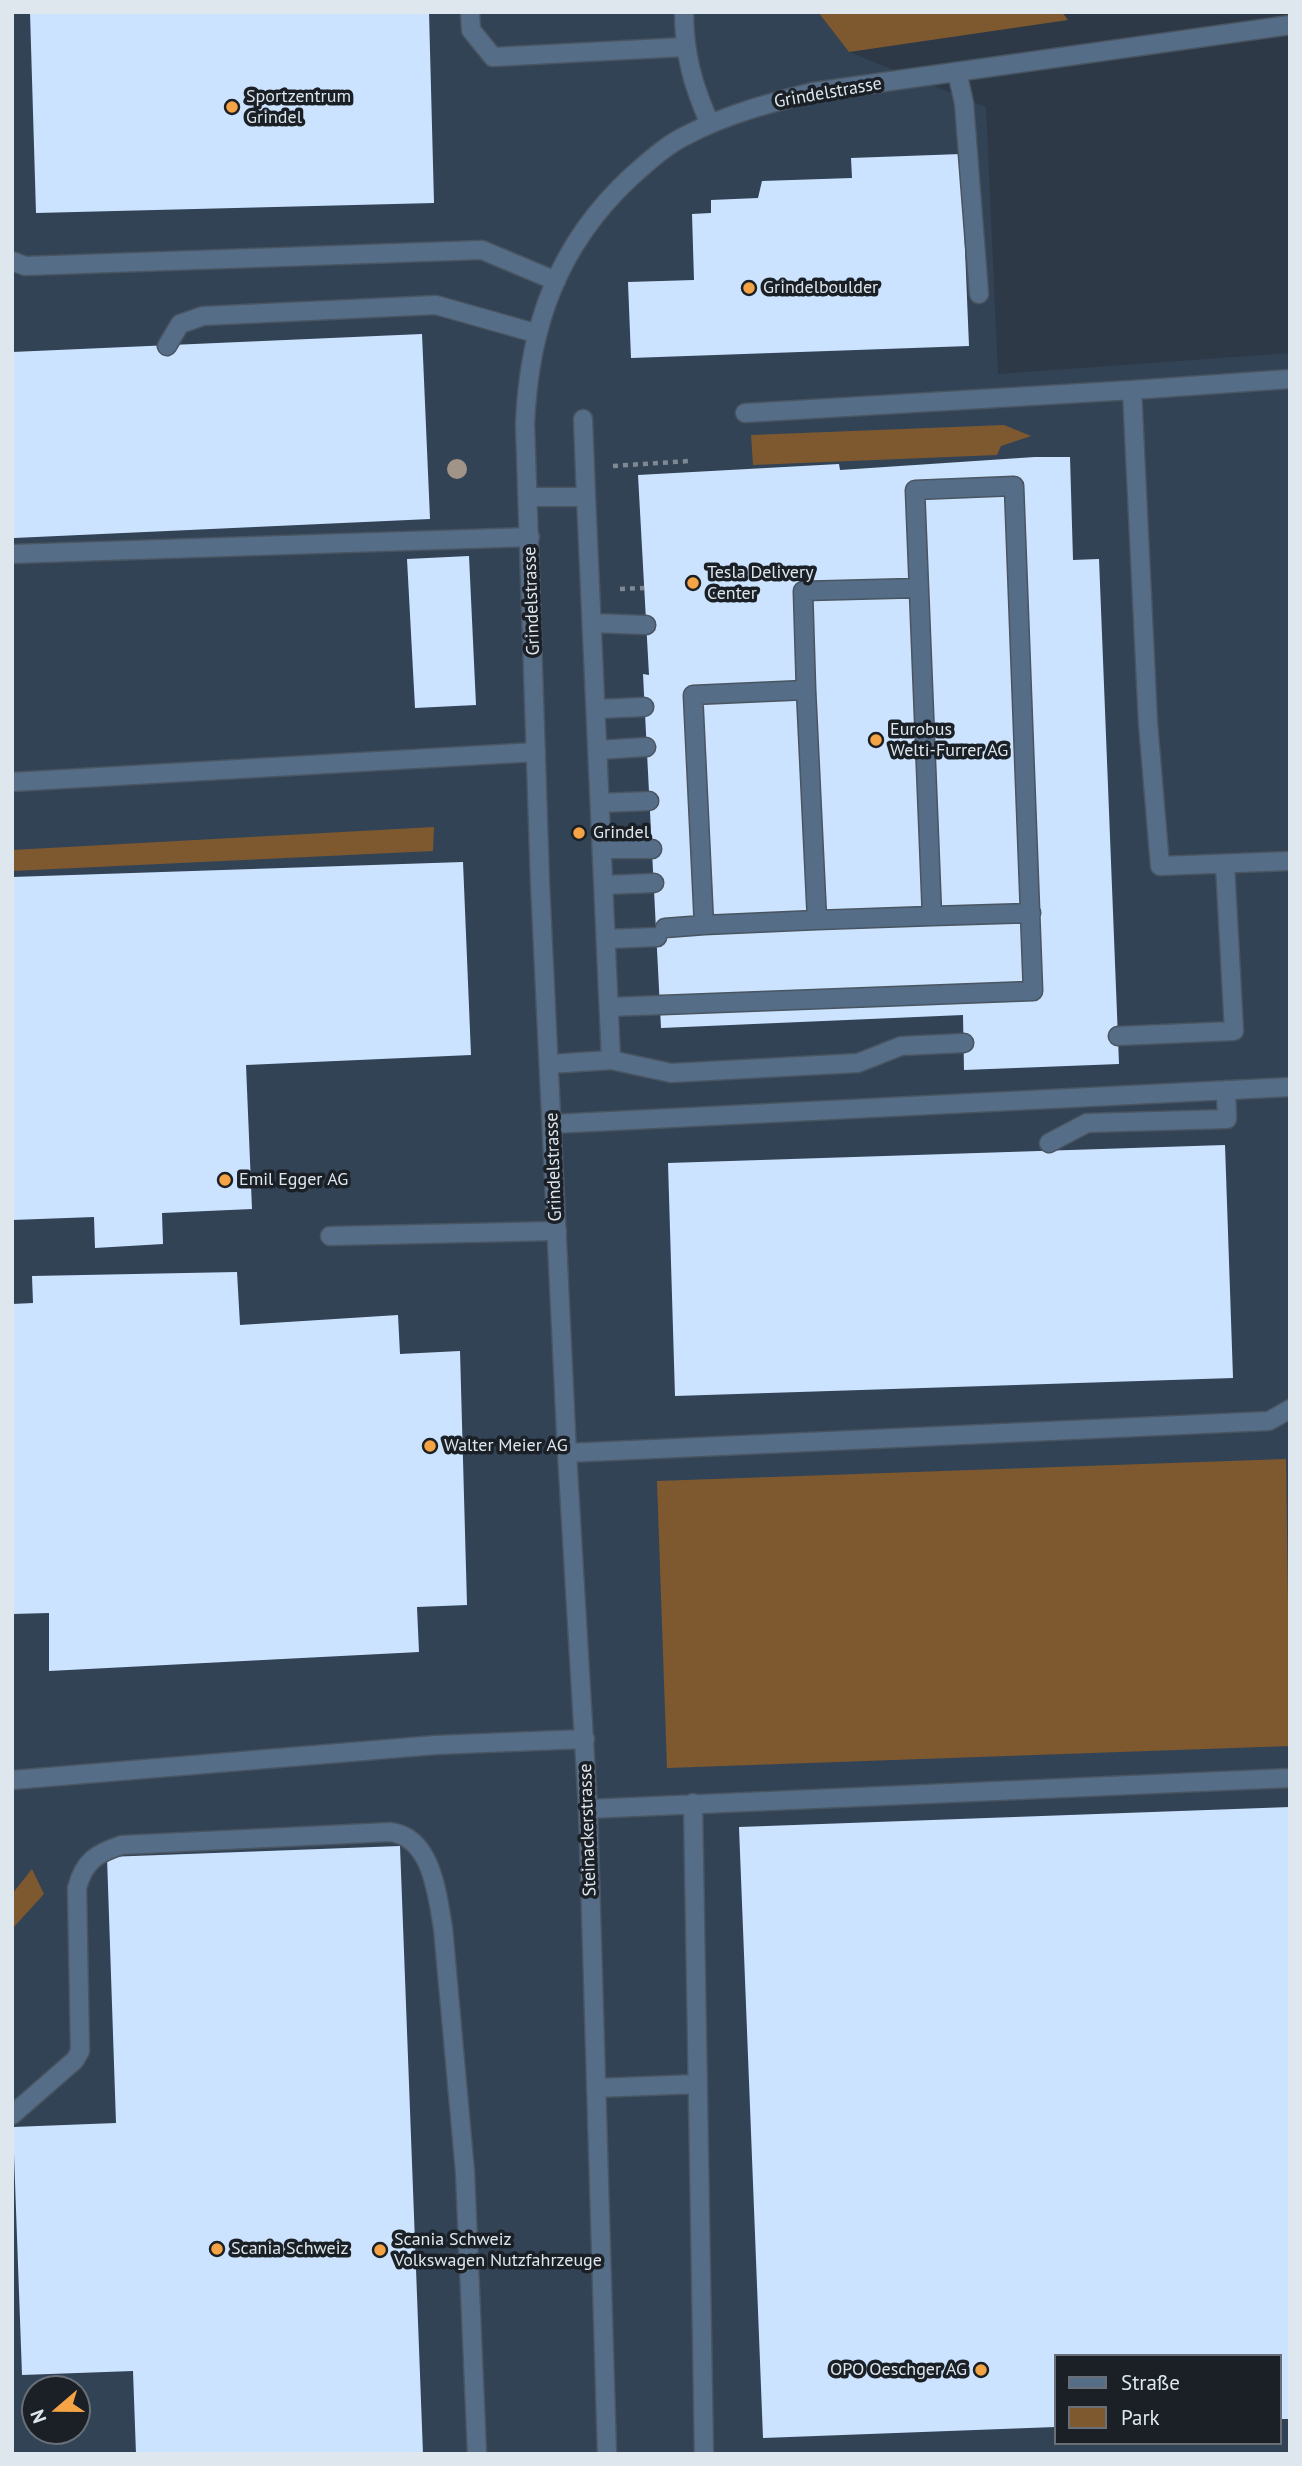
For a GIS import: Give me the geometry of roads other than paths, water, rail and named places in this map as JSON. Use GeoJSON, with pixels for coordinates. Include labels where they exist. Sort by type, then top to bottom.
{"type":"FeatureCollection","features":[{"type":"Feature","properties":{"kind":"street"},"geometry":{"type":"LineString","coordinates":[[470,12],[471,30],[493,57],[684,47]]}},
{"type":"Feature","properties":{"kind":"street"},"geometry":{"type":"LineString","coordinates":[[684,12],[684,47],[689,72],[710,124]]}},
{"type":"Feature","properties":{"kind":"street","name":"Grindelstrasse"},"geometry":{"type":"LineString","coordinates":[[585,1739],[556,1231],[525,410],[536,333],[555,281],[570,250],[608,198],[658,153],[710,124],[813,92],[1290,25]]}},
{"type":"Feature","properties":{"kind":"street"},"geometry":{"type":"LineString","coordinates":[[957,72],[964,103],[979,294]]}},
{"type":"Feature","properties":{"kind":"street"},"geometry":{"type":"LineString","coordinates":[[12,261],[25,266],[482,250],[555,281]]}},
{"type":"Feature","properties":{"kind":"street"},"geometry":{"type":"LineString","coordinates":[[167,346],[180,324],[202,316],[436,305],[536,333]]}},
{"type":"Feature","properties":{"kind":"street"},"geometry":{"type":"LineString","coordinates":[[745,414],[1290,379]]}},
{"type":"Feature","properties":{"kind":"street"},"geometry":{"type":"LineString","coordinates":[[1132,390],[1148,723],[1160,866],[1290,861]]}},
{"type":"Feature","properties":{"kind":"street"},"geometry":{"type":"LineString","coordinates":[[583,419],[611,1060]]}},
{"type":"Feature","properties":{"kind":"street"},"geometry":{"type":"LineString","coordinates":[[609,1007],[1033,991],[1014,486],[915,489],[932,916]]}},
{"type":"Feature","properties":{"kind":"street"},"geometry":{"type":"LineString","coordinates":[[528,497],[586,497]]}},
{"type":"Feature","properties":{"kind":"street"},"geometry":{"type":"LineString","coordinates":[[12,554],[530,537]]}},
{"type":"Feature","properties":{"kind":"street"},"geometry":{"type":"LineString","coordinates":[[817,920],[803,591],[919,588]]}},
{"type":"Feature","properties":{"kind":"street"},"geometry":{"type":"LineString","coordinates":[[592,624],[646,625]]}},
{"type":"Feature","properties":{"kind":"street"},"geometry":{"type":"LineString","coordinates":[[704,925],[693,695],[806,690]]}},
{"type":"Feature","properties":{"kind":"street"},"geometry":{"type":"LineString","coordinates":[[596,709],[644,707]]}},
{"type":"Feature","properties":{"kind":"street"},"geometry":{"type":"LineString","coordinates":[[598,750],[646,747]]}},
{"type":"Feature","properties":{"kind":"street"},"geometry":{"type":"LineString","coordinates":[[12,782],[536,752]]}},
{"type":"Feature","properties":{"kind":"street"},"geometry":{"type":"LineString","coordinates":[[600,803],[649,801]]}},
{"type":"Feature","properties":{"kind":"street"},"geometry":{"type":"LineString","coordinates":[[602,849],[652,849]]}},
{"type":"Feature","properties":{"kind":"street"},"geometry":{"type":"LineString","coordinates":[[1118,1036],[1234,1031],[1225,865]]}},
{"type":"Feature","properties":{"kind":"street"},"geometry":{"type":"LineString","coordinates":[[604,885],[654,883]]}},
{"type":"Feature","properties":{"kind":"street"},"geometry":{"type":"LineString","coordinates":[[606,939],[704,925],[1031,913]]}},
{"type":"Feature","properties":{"kind":"street"},"geometry":{"type":"LineString","coordinates":[[550,1064],[611,1060],[671,1073],[858,1063],[901,1046],[964,1043]]}},
{"type":"Feature","properties":{"kind":"street"},"geometry":{"type":"LineString","coordinates":[[552,1124],[1290,1087]]}},
{"type":"Feature","properties":{"kind":"street"},"geometry":{"type":"LineString","coordinates":[[1049,1143],[1087,1123],[1227,1119],[1226,1090]]}},
{"type":"Feature","properties":{"kind":"street"},"geometry":{"type":"LineString","coordinates":[[330,1236],[556,1231]]}},
{"type":"Feature","properties":{"kind":"street"},"geometry":{"type":"LineString","coordinates":[[567,1453],[1269,1421],[1290,1409]]}},
{"type":"Feature","properties":{"kind":"street","name":"Steinackerstrasse"},"geometry":{"type":"LineString","coordinates":[[12,1780],[436,1745],[585,1739],[607,2454]]}},
{"type":"Feature","properties":{"kind":"street"},"geometry":{"type":"LineString","coordinates":[[588,1809],[1290,1778]]}},
{"type":"Feature","properties":{"kind":"street"},"geometry":{"type":"LineString","coordinates":[[693,1803],[704,2454]]}},
{"type":"Feature","properties":{"kind":"street"},"geometry":{"type":"LineString","coordinates":[[12,2115],[75,2060],[80,2051],[77,1888],[81,1872],[96,1856],[122,1844],[390,1832],[411,1838],[425,1858],[436,1891],[443,1928],[465,2172],[477,2454]]}},
{"type":"Feature","properties":{"kind":"street"},"geometry":{"type":"LineString","coordinates":[[596,2088],[698,2084]]}},
{"type":"Feature","properties":{"kind":"place","name":"Sportzentrum Grindel"},"geometry":{"type":"Point","coordinates":[232,107]}},
{"type":"Feature","properties":{"kind":"place","name":"Grindelboulder"},"geometry":{"type":"Point","coordinates":[749,288]}},
{"type":"Feature","properties":{"kind":"place","name":"Tesla Delivery Center"},"geometry":{"type":"Point","coordinates":[693,583]}},
{"type":"Feature","properties":{"kind":"place","name":"Eurobus Welti-Furrer AG"},"geometry":{"type":"Point","coordinates":[876,740]}},
{"type":"Feature","properties":{"kind":"place","name":"Grindel"},"geometry":{"type":"Point","coordinates":[579,833]}},
{"type":"Feature","properties":{"kind":"place","name":"Emil Egger AG"},"geometry":{"type":"Point","coordinates":[225,1180]}},
{"type":"Feature","properties":{"kind":"place","name":"Walter Meier AG"},"geometry":{"type":"Point","coordinates":[430,1446]}},
{"type":"Feature","properties":{"kind":"place","name":"Scania Schweiz"},"geometry":{"type":"Point","coordinates":[217,2249]}},
{"type":"Feature","properties":{"kind":"place","name":"Scania Schweiz Volkswagen Nutzfahrzeuge"},"geometry":{"type":"Point","coordinates":[380,2250]}},
{"type":"Feature","properties":{"kind":"place","name":"OPO Oeschger AG"},"geometry":{"type":"Point","coordinates":[981,2370]}}]}
